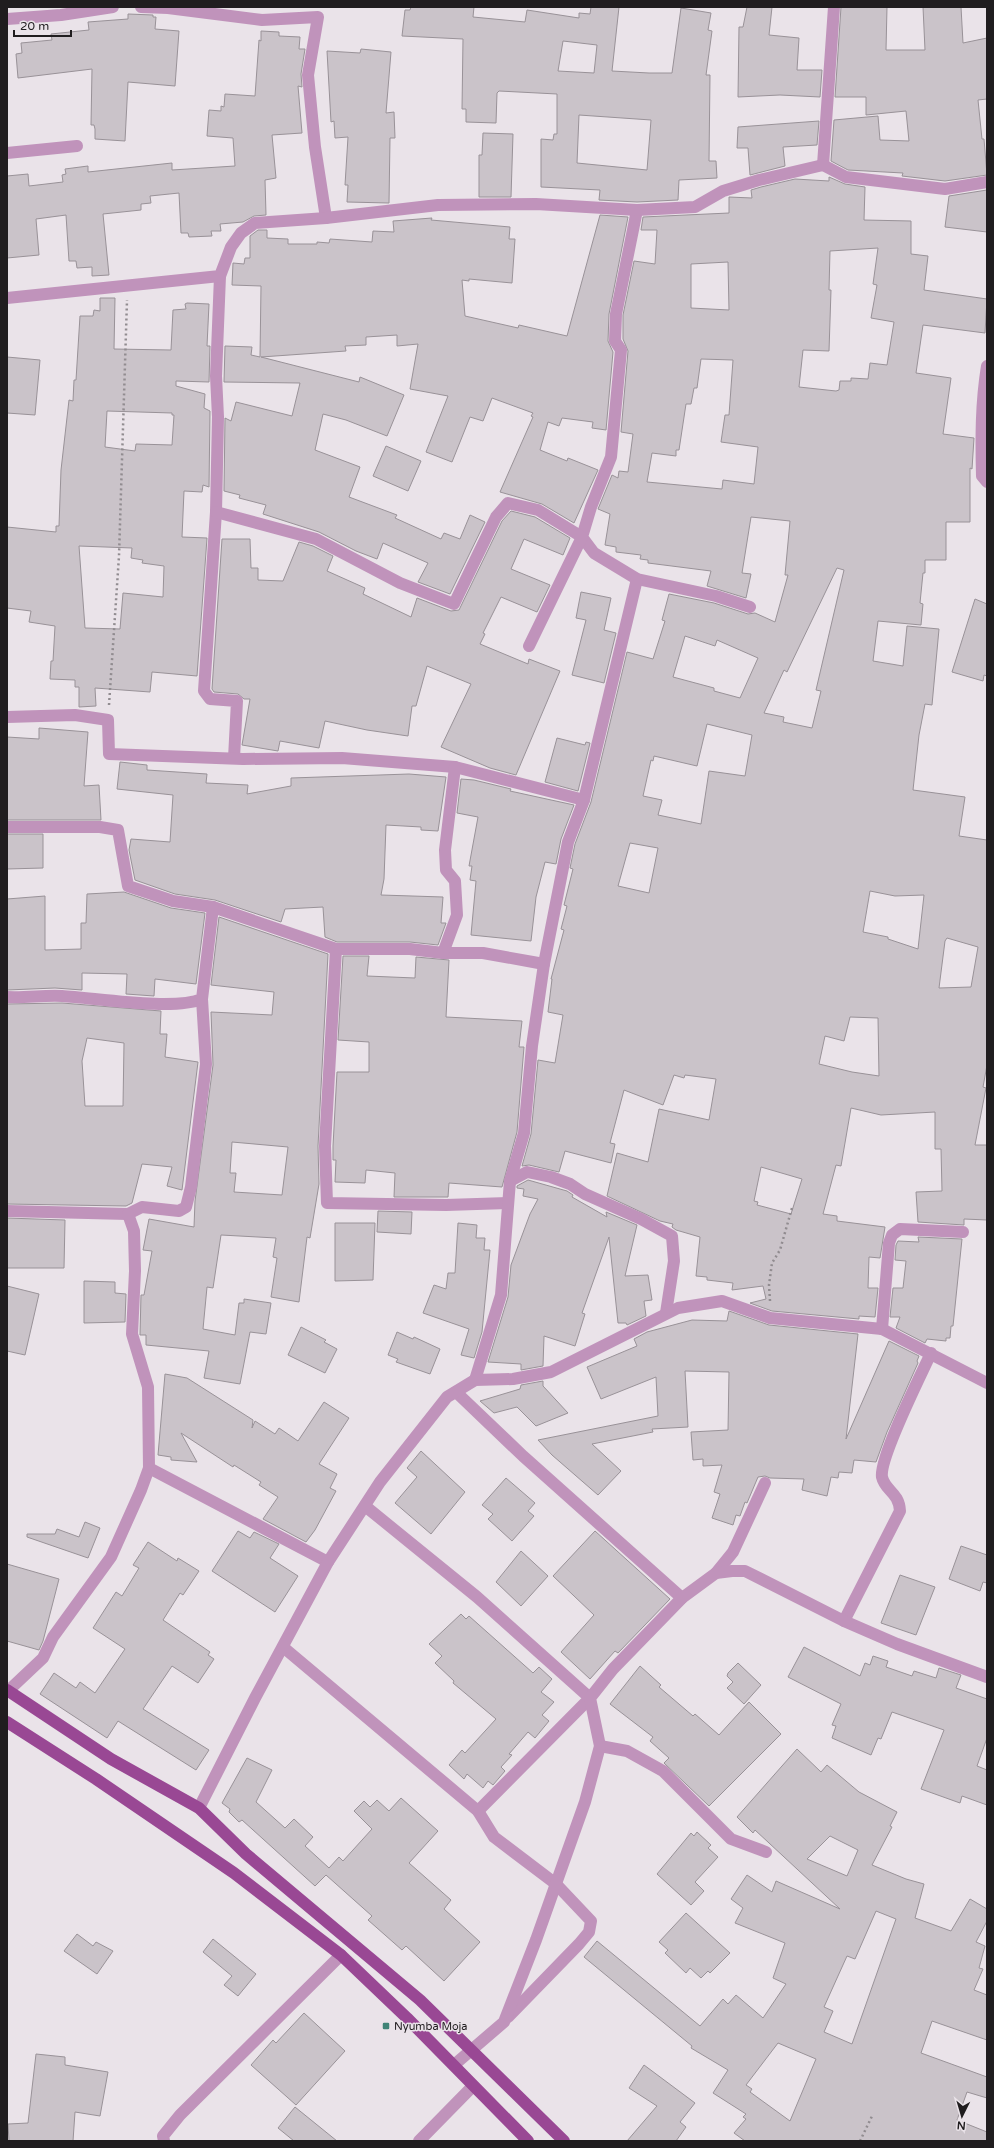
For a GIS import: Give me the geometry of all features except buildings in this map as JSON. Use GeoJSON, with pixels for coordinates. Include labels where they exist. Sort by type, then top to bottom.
{"type":"FeatureCollection","features":[{"type":"Feature","properties":{"kind":"main road"},"geometry":{"type":"LineString","coordinates":[[8,1691],[111,1759],[199,1808],[246,1854],[420,2000],[564,2141]]}},
{"type":"Feature","properties":{"kind":"main road"},"geometry":{"type":"LineString","coordinates":[[7,1722],[96,1779],[234,1873],[341,1955],[407,2018],[528,2141]]}},
{"type":"Feature","properties":{"kind":"street"},"geometry":{"type":"LineString","coordinates":[[7,19],[61,16],[113,7]]}},
{"type":"Feature","properties":{"kind":"street"},"geometry":{"type":"LineString","coordinates":[[141,7],[168,8],[262,20],[318,12],[308,75],[315,148],[326,218]]}},
{"type":"Feature","properties":{"kind":"street"},"geometry":{"type":"LineString","coordinates":[[822,165],[834,7]]}},
{"type":"Feature","properties":{"kind":"street"},"geometry":{"type":"LineString","coordinates":[[7,153],[77,146]]}},
{"type":"Feature","properties":{"kind":"street"},"geometry":{"type":"LineString","coordinates":[[234,758],[237,701],[210,700],[204,691],[216,512],[218,417],[216,376],[220,276],[231,247],[241,233],[255,223],[326,218],[438,205],[536,204],[637,210],[695,208],[723,191],[759,180],[822,165],[846,177],[945,189],[987,182]]}},
{"type":"Feature","properties":{"kind":"street"},"geometry":{"type":"LineString","coordinates":[[529,646],[582,537],[591,507],[611,457],[621,350],[615,341],[616,314],[637,210]]}},
{"type":"Feature","properties":{"kind":"street"},"geometry":{"type":"LineString","coordinates":[[7,298],[220,276]]}},
{"type":"Feature","properties":{"kind":"street"},"geometry":{"type":"LineString","coordinates":[[987,366],[982,395],[980,427],[982,476],[987,482]]}},
{"type":"Feature","properties":{"kind":"street"},"geometry":{"type":"LineString","coordinates":[[216,512],[316,539],[400,583],[454,604],[496,517],[508,504],[538,510],[582,537],[594,553],[637,579],[716,596],[750,607]]}},
{"type":"Feature","properties":{"kind":"street"},"geometry":{"type":"LineString","coordinates":[[475,1380],[501,1295],[510,1181],[524,1133],[532,1046],[544,964],[568,842],[584,800],[637,579]]}},
{"type":"Feature","properties":{"kind":"street"},"geometry":{"type":"LineString","coordinates":[[7,717],[75,715],[108,720],[109,754],[234,758],[342,758],[455,767],[584,800]]}},
{"type":"Feature","properties":{"kind":"street"},"geometry":{"type":"LineString","coordinates":[[443,953],[457,914],[456,881],[446,870],[445,850],[455,767]]}},
{"type":"Feature","properties":{"kind":"street"},"geometry":{"type":"LineString","coordinates":[[7,827],[100,827],[118,830],[128,886],[173,901],[213,907],[336,949],[410,949],[443,953],[483,953],[544,964]]}},
{"type":"Feature","properties":{"kind":"street"},"geometry":{"type":"LineString","coordinates":[[7,1211],[128,1214],[142,1207],[179,1211],[186,1207],[191,1187],[206,1064],[202,999],[213,907]]}},
{"type":"Feature","properties":{"kind":"street"},"geometry":{"type":"LineString","coordinates":[[336,949],[325,1146],[327,1203],[446,1206],[508,1203]]}},
{"type":"Feature","properties":{"kind":"street"},"geometry":{"type":"LineString","coordinates":[[7,997],[57,996],[156,1003],[195,1002],[202,999]]}},
{"type":"Feature","properties":{"kind":"street"},"geometry":{"type":"LineString","coordinates":[[510,1181],[527,1172],[551,1177],[570,1184],[584,1194],[641,1219],[672,1236],[674,1261],[666,1314]]}},
{"type":"Feature","properties":{"kind":"street"},"geometry":{"type":"LineString","coordinates":[[8,1691],[43,1658],[53,1637],[111,1558],[141,1490],[148,1468],[148,1387],[132,1334],[136,1272],[134,1231],[128,1214]]}},
{"type":"Feature","properties":{"kind":"street"},"geometry":{"type":"LineString","coordinates":[[882,1329],[889,1243],[892,1235],[900,1229],[963,1232]]}},
{"type":"Feature","properties":{"kind":"street"},"geometry":{"type":"LineString","coordinates":[[199,1808],[328,1562],[380,1482],[442,1403],[447,1397],[475,1380],[513,1379],[551,1372],[678,1308],[722,1301],[770,1318],[882,1329],[987,1383]]}},
{"type":"Feature","properties":{"kind":"street"},"geometry":{"type":"LineString","coordinates":[[844,1621],[900,1511],[900,1501],[885,1483],[882,1470],[892,1438],[931,1353]]}},
{"type":"Feature","properties":{"kind":"street"},"geometry":{"type":"LineString","coordinates":[[456,1392],[523,1456],[682,1598]]}},
{"type":"Feature","properties":{"kind":"street"},"geometry":{"type":"LineString","coordinates":[[148,1468],[328,1562]]}},
{"type":"Feature","properties":{"kind":"street"},"geometry":{"type":"LineString","coordinates":[[478,1811],[590,1698],[613,1669],[682,1598],[716,1573],[733,1552],[764,1483]]}},
{"type":"Feature","properties":{"kind":"street"},"geometry":{"type":"LineString","coordinates":[[365,1506],[477,1597],[590,1698],[600,1746],[586,1802],[504,2022]]}},
{"type":"Feature","properties":{"kind":"street"},"geometry":{"type":"LineString","coordinates":[[716,1573],[745,1571],[844,1621],[897,1644],[987,1677]]}},
{"type":"Feature","properties":{"kind":"street"},"geometry":{"type":"LineString","coordinates":[[283,1647],[478,1811],[494,1837],[556,1884],[591,1921],[589,1932],[504,2022],[454,2065]]}},
{"type":"Feature","properties":{"kind":"street"},"geometry":{"type":"LineString","coordinates":[[600,1746],[627,1751],[663,1771],[730,1839],[766,1852]]}},
{"type":"Feature","properties":{"kind":"street"},"geometry":{"type":"LineString","coordinates":[[164,2141],[163,2136],[180,2115],[341,1955]]}},
{"type":"Feature","properties":{"kind":"street"},"geometry":{"type":"LineString","coordinates":[[419,2141],[473,2086]]}},
{"type":"Feature","properties":{"kind":"path"},"geometry":{"type":"LineString","coordinates":[[108,720],[119,556],[128,286]]}},
{"type":"Feature","properties":{"kind":"path"},"geometry":{"type":"LineString","coordinates":[[770,1318],[769,1285],[772,1263],[780,1250],[792,1208]]}},
{"type":"Feature","properties":{"kind":"path"},"geometry":{"type":"LineString","coordinates":[[860,2141],[873,2114]]}},
{"type":"Feature","properties":{"kind":"place","name":"Nyumba Moja"},"geometry":{"type":"Point","coordinates":[386,2026]}}]}
